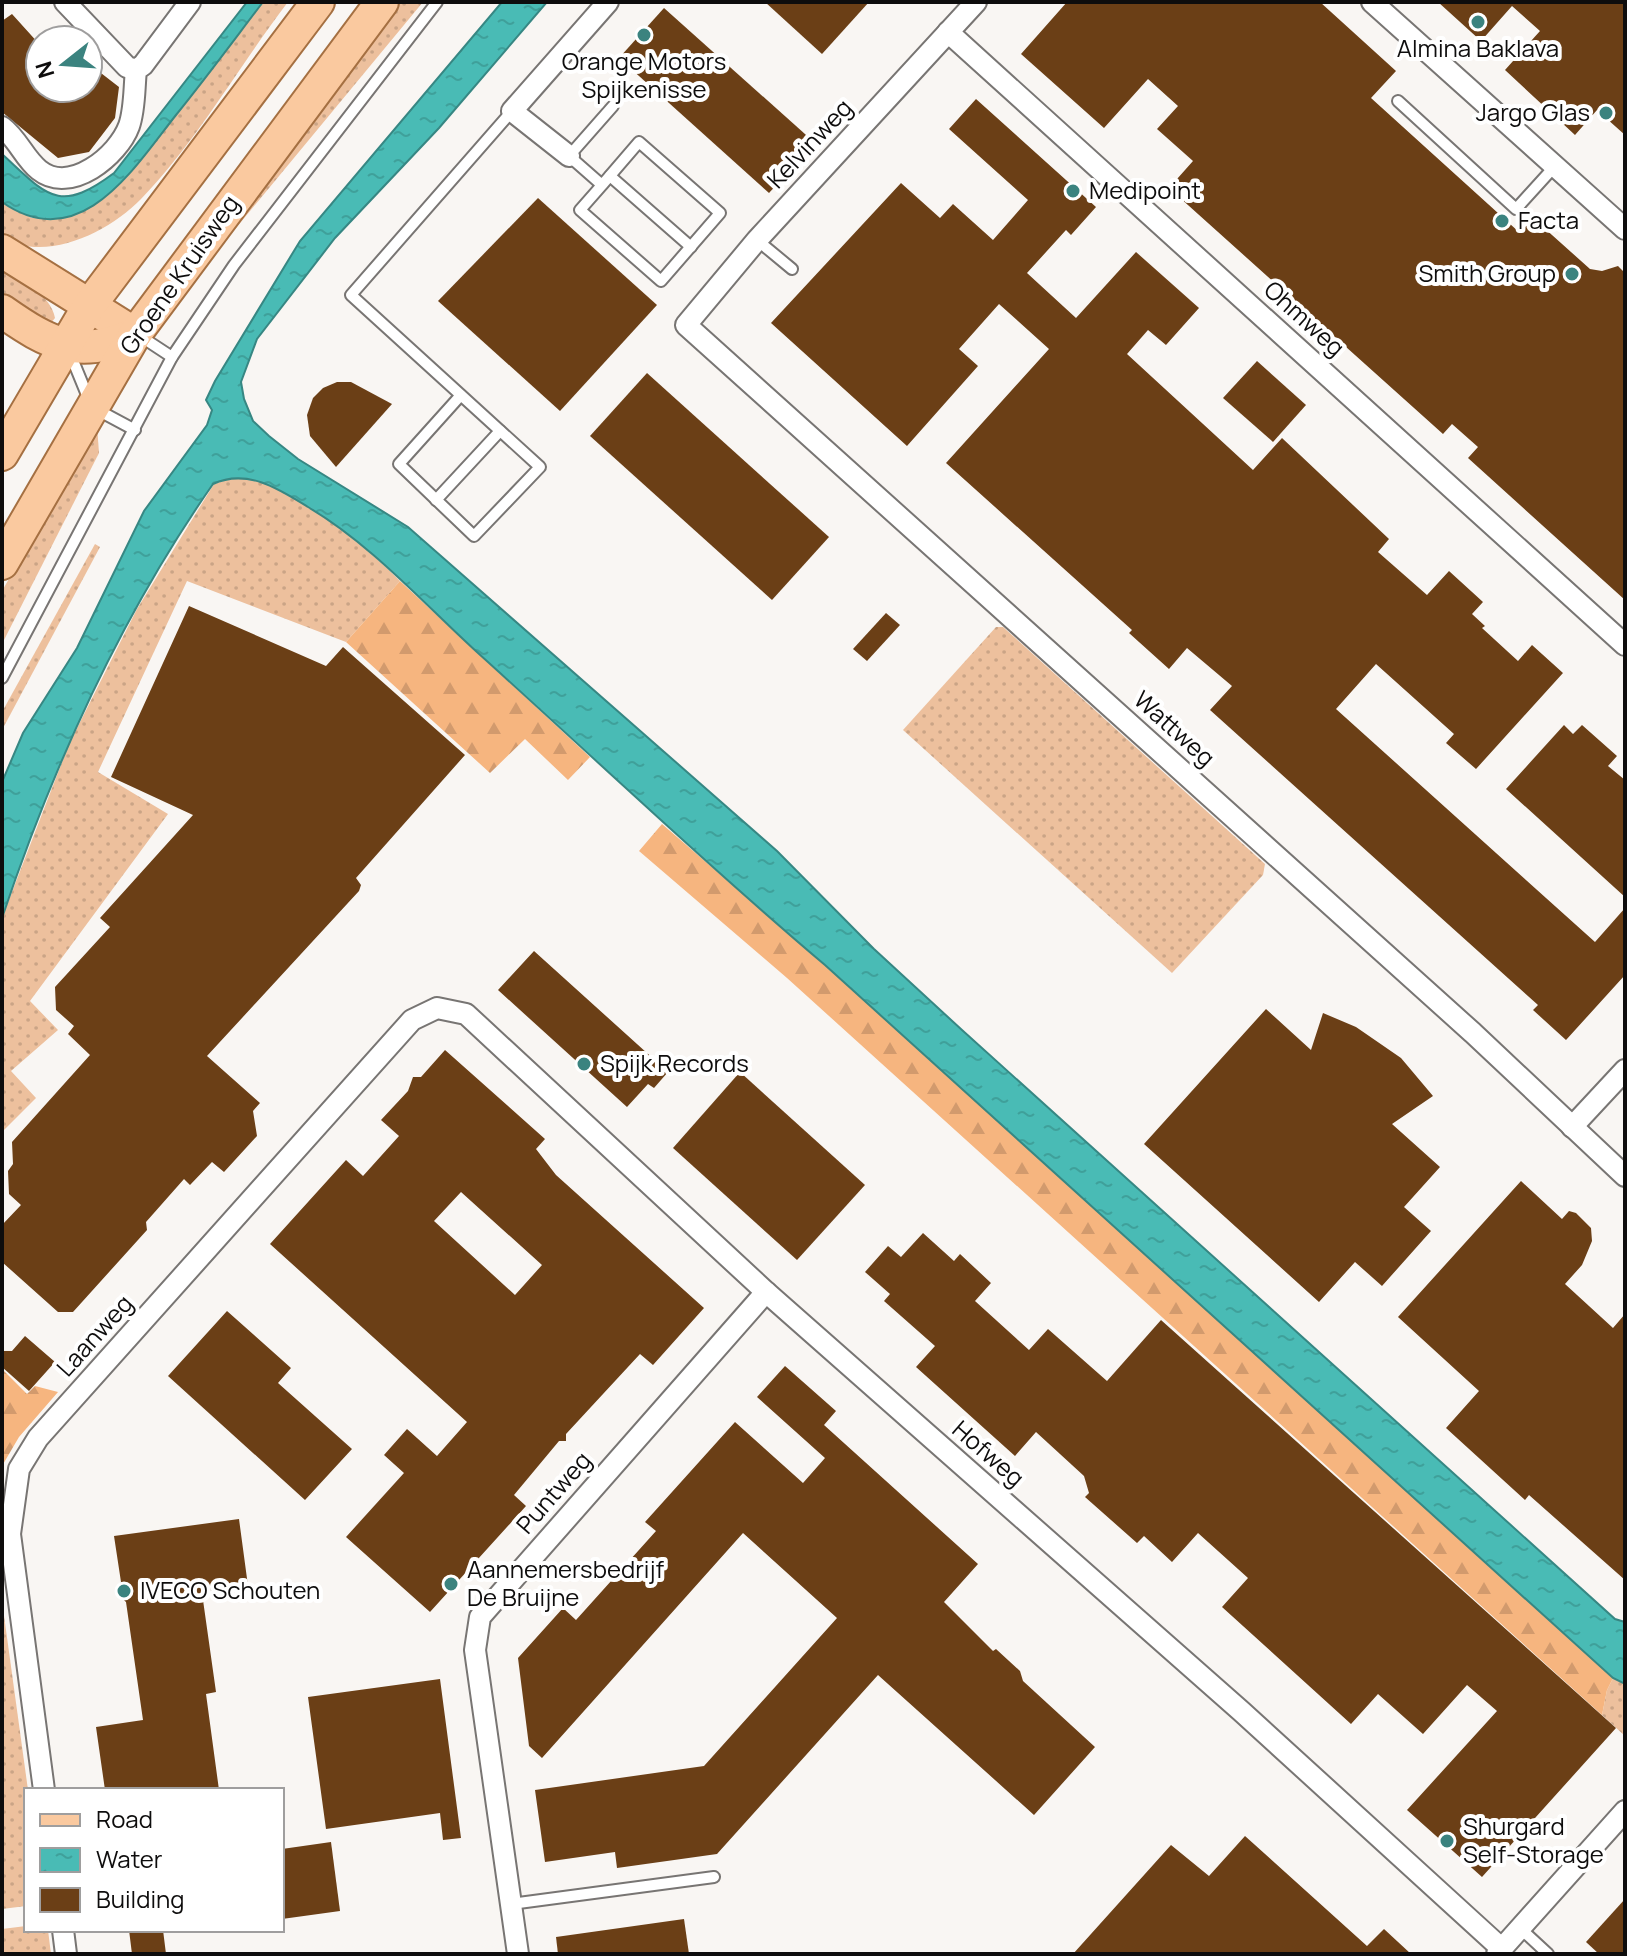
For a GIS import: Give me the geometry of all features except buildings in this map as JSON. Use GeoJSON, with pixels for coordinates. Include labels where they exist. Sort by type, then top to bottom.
{"type":"FeatureCollection","features":[{"type":"Feature","properties":{"kind":"main road"},"geometry":{"type":"LineString","coordinates":[[2,454],[89,306],[318,2]]}},
{"type":"Feature","properties":{"kind":"main road","name":"Groene Kruisweg"},"geometry":{"type":"LineString","coordinates":[[2,563],[135,334],[382,2]]}},
{"type":"Feature","properties":{"kind":"main road"},"geometry":{"type":"LineString","coordinates":[[2,251],[135,334]]}},
{"type":"Feature","properties":{"kind":"main road"},"geometry":{"type":"LineString","coordinates":[[2,311],[47,341],[67,346],[96,347],[135,334]]}},
{"type":"Feature","properties":{"kind":"street"},"geometry":{"type":"LineString","coordinates":[[65,2],[127,67],[136,70]]}},
{"type":"Feature","properties":{"kind":"street"},"geometry":{"type":"LineString","coordinates":[[2,127],[18,141],[39,170],[58,176],[82,173],[100,163],[125,134],[132,113],[136,70],[190,2]]}},
{"type":"Feature","properties":{"kind":"street"},"geometry":{"type":"LineString","coordinates":[[569,156],[512,111],[608,2]]}},
{"type":"Feature","properties":{"kind":"street","name":"Kelvinweg"},"geometry":{"type":"LineString","coordinates":[[686,325],[757,240],[976,2]]}},
{"type":"Feature","properties":{"kind":"street"},"geometry":{"type":"LineString","coordinates":[[1372,2],[1619,220]]}},
{"type":"Feature","properties":{"kind":"street","name":"Ohmweg"},"geometry":{"type":"LineString","coordinates":[[948,32],[1625,645]]}},
{"type":"Feature","properties":{"kind":"street","name":"Wattweg"},"geometry":{"type":"LineString","coordinates":[[686,325],[1473,1033],[1625,1176]]}},
{"type":"Feature","properties":{"kind":"street","name":"Hofweg"},"geometry":{"type":"LineString","coordinates":[[437,1008],[466,1014],[766,1292],[1241,1711],[1499,1951]]}},
{"type":"Feature","properties":{"kind":"street","name":"Laanweg"},"geometry":{"type":"LineString","coordinates":[[44,1788],[10,1534],[19,1469],[38,1438],[412,1020],[437,1008]]}},
{"type":"Feature","properties":{"kind":"street"},"geometry":{"type":"LineString","coordinates":[[1572,1127],[1625,1070]]}},
{"type":"Feature","properties":{"kind":"street","name":"Puntweg"},"geometry":{"type":"LineString","coordinates":[[518,1954],[475,1650],[480,1617],[766,1292]]}},
{"type":"Feature","properties":{"kind":"street"},"geometry":{"type":"LineString","coordinates":[[1499,1951],[1625,1811]]}},
{"type":"Feature","properties":{"kind":"street"},"geometry":{"type":"LineString","coordinates":[[63,1932],[66,1954]]}},
{"type":"Feature","properties":{"kind":"lane"},"geometry":{"type":"LineString","coordinates":[[2,678],[172,357],[243,253],[437,2]]}},
{"type":"Feature","properties":{"kind":"lane"},"geometry":{"type":"LineString","coordinates":[[1398,101],[1516,209],[1555,166]]}},
{"type":"Feature","properties":{"kind":"lane"},"geometry":{"type":"LineString","coordinates":[[613,106],[569,156],[606,180],[691,247]]}},
{"type":"Feature","properties":{"kind":"lane"},"geometry":{"type":"LineString","coordinates":[[461,395],[399,464],[474,536],[540,467],[500,431],[461,395],[351,295],[512,111]]}},
{"type":"Feature","properties":{"kind":"lane"},"geometry":{"type":"LineString","coordinates":[[639,142],[720,213],[661,281],[580,210],[606,180],[639,142]]}},
{"type":"Feature","properties":{"kind":"lane"},"geometry":{"type":"LineString","coordinates":[[757,240],[792,269]]}},
{"type":"Feature","properties":{"kind":"lane"},"geometry":{"type":"LineString","coordinates":[[135,334],[172,357]]}},
{"type":"Feature","properties":{"kind":"lane"},"geometry":{"type":"LineString","coordinates":[[67,346],[92,407],[135,430]]}},
{"type":"Feature","properties":{"kind":"lane"},"geometry":{"type":"LineString","coordinates":[[436,500],[500,431]]}},
{"type":"Feature","properties":{"kind":"lane"},"geometry":{"type":"LineString","coordinates":[[511,1904],[714,1877]]}},
{"type":"Feature","properties":{"kind":"lane"},"geometry":{"type":"LineString","coordinates":[[1520,1928],[1548,1954]]}},
{"type":"Feature","properties":{"kind":"shaded area"},"geometry":{"type":"Polygon","coordinates":[[[263,2],[288,2],[181,153],[128,211],[94,233],[56,246],[19,244],[2,237],[2,202],[32,218],[61,218],[126,178],[263,2]]]}},
{"type":"Feature","properties":{"kind":"shaded area"},"geometry":{"type":"Polygon","coordinates":[[[399,2],[423,2],[212,257],[208,253],[329,99],[399,2]]]}},
{"type":"Feature","properties":{"kind":"shaded area"},"geometry":{"type":"Polygon","coordinates":[[[2,266],[48,302],[55,318],[51,323],[2,297],[2,266]]]}},
{"type":"Feature","properties":{"kind":"shaded area"},"geometry":{"type":"Polygon","coordinates":[[[97,425],[99,453],[2,644],[2,591],[97,425]]]}},
{"type":"Feature","properties":{"kind":"shaded area"},"geometry":{"type":"Polygon","coordinates":[[[238,476],[258,481],[302,502],[367,550],[400,581],[346,642],[187,581],[98,772],[168,814],[30,1001],[58,1030],[11,1071],[36,1098],[2,1132],[2,918],[69,744],[137,609],[214,484],[238,476]]]}},
{"type":"Feature","properties":{"kind":"shaded area"},"geometry":{"type":"Polygon","coordinates":[[[95,544],[100,547],[2,730],[2,712],[95,544]]]}},
{"type":"Feature","properties":{"kind":"shaded area"},"geometry":{"type":"Polygon","coordinates":[[[996,627],[1003,627],[1265,864],[1263,875],[1172,973],[903,730],[996,627]]]}},
{"type":"Feature","properties":{"kind":"shaded area"},"geometry":{"type":"Polygon","coordinates":[[[2,1601],[28,1788],[24,1788],[24,1906],[2,1909],[2,1601]]]}},
{"type":"Feature","properties":{"kind":"shaded area"},"geometry":{"type":"Polygon","coordinates":[[[1613,1678],[1625,1684],[1625,1736],[1602,1715],[1613,1678]]]}},
{"type":"Feature","properties":{"kind":"shaded area"},"geometry":{"type":"Polygon","coordinates":[[[24,1926],[24,1932],[48,1932],[51,1954],[2,1954],[2,1929],[24,1926]]]}},
{"type":"Feature","properties":{"kind":"green space"},"geometry":{"type":"Polygon","coordinates":[[[400,581],[590,757],[568,780],[525,739],[490,773],[346,642],[400,581]]]}},
{"type":"Feature","properties":{"kind":"green space"},"geometry":{"type":"Polygon","coordinates":[[[662,824],[825,965],[1613,1678],[1602,1715],[787,978],[639,851],[662,824]]]}},
{"type":"Feature","properties":{"kind":"green space"},"geometry":{"type":"Polygon","coordinates":[[[2,1369],[27,1394],[35,1386],[58,1392],[19,1437],[2,1466],[2,1369]]]}},
{"type":"Feature","properties":{"kind":"water"},"geometry":{"type":"Polygon","coordinates":[[[247,2],[263,2],[142,159],[102,199],[80,213],[56,219],[30,216],[2,202],[2,154],[42,189],[54,195],[79,194],[114,173],[247,2]]]}},
{"type":"Feature","properties":{"kind":"water"},"geometry":{"type":"Polygon","coordinates":[[[502,2],[547,2],[439,128],[335,238],[257,339],[241,382],[253,421],[298,459],[408,527],[777,851],[874,949],[962,1030],[1615,1619],[1625,1622],[1625,1684],[1613,1678],[693,849],[375,557],[331,522],[274,488],[238,478],[213,484],[180,534],[148,586],[92,694],[44,805],[2,918],[2,782],[23,733],[77,648],[144,511],[207,425],[212,410],[206,400],[215,381],[300,241],[502,2]]]}},
{"type":"Feature","properties":{"kind":"place","name":"Almina Baklava"},"geometry":{"type":"Point","coordinates":[1478,22]}},
{"type":"Feature","properties":{"kind":"place","name":"Orange Motors Spijkenisse"},"geometry":{"type":"Point","coordinates":[644,35]}},
{"type":"Feature","properties":{"kind":"place","name":"Jargo Glas"},"geometry":{"type":"Point","coordinates":[1606,113]}},
{"type":"Feature","properties":{"kind":"place","name":"Medipoint"},"geometry":{"type":"Point","coordinates":[1073,191]}},
{"type":"Feature","properties":{"kind":"place","name":"Facta"},"geometry":{"type":"Point","coordinates":[1502,221]}},
{"type":"Feature","properties":{"kind":"place","name":"Smith Group"},"geometry":{"type":"Point","coordinates":[1572,274]}},
{"type":"Feature","properties":{"kind":"place","name":"Spijk Records"},"geometry":{"type":"Point","coordinates":[584,1064]}},
{"type":"Feature","properties":{"kind":"place","name":"Aannemersbedrijf De Bruijne"},"geometry":{"type":"Point","coordinates":[451,1584]}},
{"type":"Feature","properties":{"kind":"place","name":"IVECO Schouten"},"geometry":{"type":"Point","coordinates":[124,1591]}},
{"type":"Feature","properties":{"kind":"place","name":"Shurgard Self-Storage"},"geometry":{"type":"Point","coordinates":[1447,1841]}}]}
